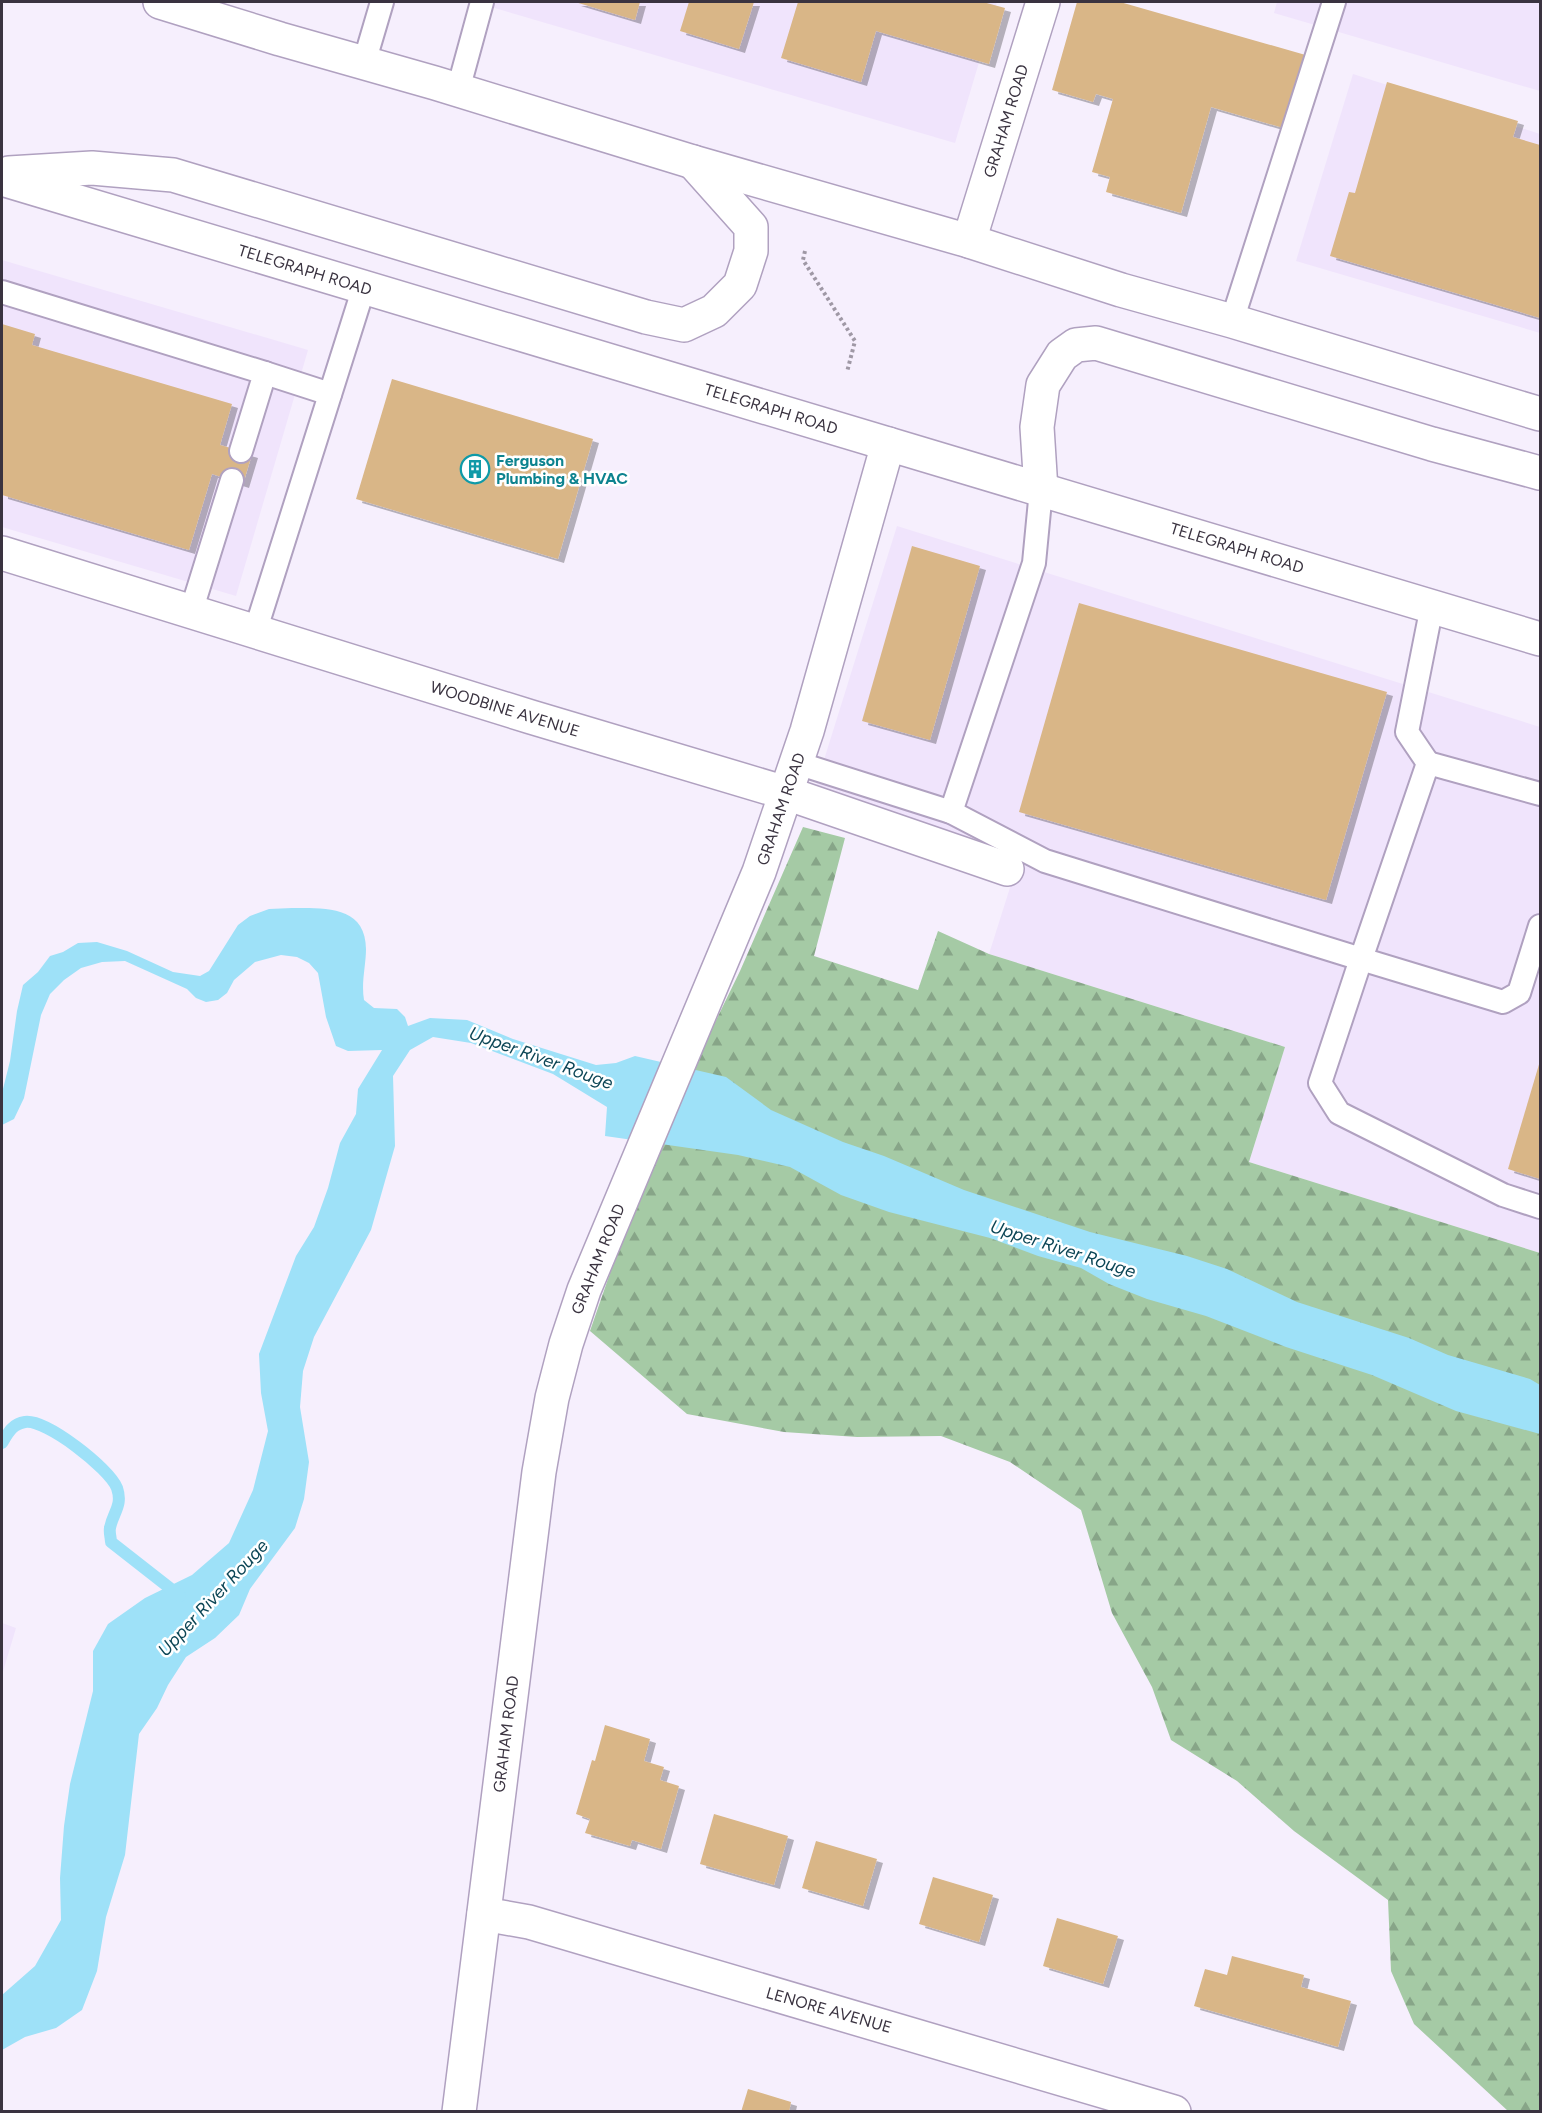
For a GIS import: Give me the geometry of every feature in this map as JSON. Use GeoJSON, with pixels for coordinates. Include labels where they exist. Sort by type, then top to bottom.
{"type":"FeatureCollection","features":[{"type":"Feature","properties":{"kind":"main road"},"geometry":{"type":"LineString","coordinates":[[160,2],[206,8],[280,39],[969,242],[1121,290],[1540,414]]}},
{"type":"Feature","properties":{"kind":"main road","name":"GRAHAM ROAD"},"geometry":{"type":"LineString","coordinates":[[969,242],[1043,2]]}},
{"type":"Feature","properties":{"kind":"main road"},"geometry":{"type":"LineString","coordinates":[[2,174],[92,168],[173,175],[646,317],[684,325],[714,310],[740,285],[751,251],[751,227],[693,162]]}},
{"type":"Feature","properties":{"kind":"main road","name":"TELEGRAPH ROAD"},"geometry":{"type":"LineString","coordinates":[[2,179],[1540,639]]}},
{"type":"Feature","properties":{"kind":"main road"},"geometry":{"type":"LineString","coordinates":[[1041,490],[1037,427],[1043,385],[1062,355],[1076,345],[1096,343],[1432,444],[1540,473]]}},
{"type":"Feature","properties":{"kind":"main road","name":"GRAHAM ROAD"},"geometry":{"type":"LineString","coordinates":[[459,2112],[539,1472],[552,1398],[566,1344],[584,1290],[759,872],[797,763],[888,444]]}},
{"type":"Feature","properties":{"kind":"main road","name":"WOODBINE AVENUE"},"geometry":{"type":"LineString","coordinates":[[2,554],[786,794],[1007,869]]}},
{"type":"Feature","properties":{"kind":"main road","name":"LENORE AVENUE"},"geometry":{"type":"LineString","coordinates":[[484,1914],[529,1922],[1174,2112]]}},
{"type":"Feature","properties":{"kind":"lane"},"geometry":{"type":"LineString","coordinates":[[364,63],[381,2]]}},
{"type":"Feature","properties":{"kind":"lane"},"geometry":{"type":"LineString","coordinates":[[458,90],[482,2]]}},
{"type":"Feature","properties":{"kind":"lane"},"geometry":{"type":"LineString","coordinates":[[1232,321],[1334,2]]}},
{"type":"Feature","properties":{"kind":"lane"},"geometry":{"type":"LineString","coordinates":[[255,632],[364,287]]}},
{"type":"Feature","properties":{"kind":"lane"},"geometry":{"type":"LineString","coordinates":[[2,292],[330,394]]}},
{"type":"Feature","properties":{"kind":"lane"},"geometry":{"type":"LineString","coordinates":[[241,451],[265,373]]}},
{"type":"Feature","properties":{"kind":"lane"},"geometry":{"type":"LineString","coordinates":[[191,612],[232,480]]}},
{"type":"Feature","properties":{"kind":"lane"},"geometry":{"type":"LineString","coordinates":[[951,812],[1034,563],[1041,490]]}},
{"type":"Feature","properties":{"kind":"lane"},"geometry":{"type":"LineString","coordinates":[[1432,606],[1407,732],[1428,763],[1540,794]]}},
{"type":"Feature","properties":{"kind":"lane"},"geometry":{"type":"LineString","coordinates":[[797,763],[951,812],[1046,861],[1503,1002],[1519,993],[1540,926]]}},
{"type":"Feature","properties":{"kind":"lane"},"geometry":{"type":"LineString","coordinates":[[1428,763],[1320,1083],[1339,1113],[1503,1195],[1540,1207]]}},
{"type":"Feature","properties":{"kind":"path"},"geometry":{"type":"LineString","coordinates":[[805,251],[803,260],[855,341],[847,372]]}},
{"type":"Feature","properties":{"kind":"shaded area"},"geometry":{"type":"Polygon","coordinates":[[[474,2],[997,2],[955,143],[474,2]]]}},
{"type":"Feature","properties":{"kind":"shaded area"},"geometry":{"type":"Polygon","coordinates":[[[1277,2],[1540,2],[1540,91],[1274,13],[1277,2]]]}},
{"type":"Feature","properties":{"kind":"shaded area"},"geometry":{"type":"Polygon","coordinates":[[[1353,74],[1540,134],[1540,333],[1296,261],[1353,74]]]}},
{"type":"Feature","properties":{"kind":"shaded area"},"geometry":{"type":"Polygon","coordinates":[[[2,260],[308,350],[236,596],[2,527],[2,260]]]}},
{"type":"Feature","properties":{"kind":"shaded area"},"geometry":{"type":"Polygon","coordinates":[[[897,526],[1540,727],[1540,1253],[1249,1162],[1285,1047],[989,954],[1019,859],[813,795],[897,526]]]}},
{"type":"Feature","properties":{"kind":"shaded area"},"geometry":{"type":"Polygon","coordinates":[[[2,1623],[16,1628],[2,1675],[2,1623]]]}},
{"type":"Feature","properties":{"kind":"green space"},"geometry":{"type":"Polygon","coordinates":[[[803,827],[845,838],[814,956],[918,990],[938,931],[989,954],[1285,1047],[1249,1162],[1540,1253],[1540,2111],[1508,2111],[1414,2024],[1391,1971],[1388,1900],[1294,1831],[1237,1781],[1171,1740],[1152,1687],[1112,1613],[1081,1510],[1010,1462],[941,1436],[857,1437],[784,1432],[687,1414],[590,1331],[617,1253],[704,1045],[740,971],[803,827]]]}},
{"type":"Feature","properties":{"kind":"water","name":"Upper River Rouge"},"geometry":{"type":"Polygon","coordinates":[[[269,909],[329,909],[351,917],[359,924],[364,935],[366,949],[364,1000],[374,1008],[397,1009],[405,1017],[408,1026],[430,1018],[467,1020],[513,1039],[596,1065],[616,1063],[635,1056],[726,1077],[771,1110],[843,1142],[884,1156],[964,1190],[1090,1232],[1187,1256],[1227,1269],[1297,1302],[1409,1338],[1448,1355],[1530,1379],[1540,1385],[1540,1434],[1456,1411],[1372,1375],[1286,1347],[1206,1316],[1147,1299],[1109,1284],[1081,1268],[1038,1256],[990,1238],[889,1212],[841,1195],[790,1167],[738,1155],[605,1136],[607,1107],[553,1074],[471,1043],[433,1037],[410,1050],[393,1076],[395,1146],[371,1230],[314,1337],[303,1371],[300,1407],[309,1462],[304,1499],[295,1528],[250,1589],[239,1615],[215,1638],[186,1657],[168,1685],[157,1708],[139,1734],[125,1855],[106,1917],[97,1971],[82,2010],[56,2028],[25,2037],[2,2050],[2,1995],[35,1966],[61,1920],[60,1878],[64,1826],[70,1784],[93,1691],[93,1651],[108,1624],[145,1598],[192,1575],[229,1543],[253,1490],[268,1431],[261,1393],[259,1354],[296,1256],[314,1227],[328,1188],[340,1143],[356,1114],[358,1089],[382,1050],[348,1051],[336,1046],[326,1017],[318,973],[309,963],[297,957],[281,955],[255,962],[234,980],[227,993],[218,1000],[206,1002],[196,998],[187,989],[125,961],[102,962],[81,968],[50,994],[41,1015],[24,1098],[14,1119],[2,1125],[2,1093],[23,985],[38,972],[50,956],[63,952],[78,943],[97,942],[127,951],[173,972],[200,976],[209,971],[238,925],[250,916],[269,909]]]}},
{"type":"Feature","properties":{"kind":"building"},"geometry":{"type":"Polygon","coordinates":[[[575,2],[640,2],[635,20],[575,2]]]}},
{"type":"Feature","properties":{"kind":"building"},"geometry":{"type":"Polygon","coordinates":[[[689,2],[754,2],[739,49],[680,31],[689,2]]]}},
{"type":"Feature","properties":{"kind":"building"},"geometry":{"type":"Polygon","coordinates":[[[798,2],[983,2],[1005,8],[989,64],[876,31],[861,82],[781,58],[798,2]]]}},
{"type":"Feature","properties":{"kind":"building"},"geometry":{"type":"Polygon","coordinates":[[[1077,2],[1120,2],[1309,56],[1287,129],[1211,107],[1181,213],[1106,192],[1110,177],[1092,172],[1113,99],[1096,94],[1093,102],[1052,90],[1077,2]]]}},
{"type":"Feature","properties":{"kind":"building"},"geometry":{"type":"Polygon","coordinates":[[[1387,82],[1518,121],[1513,137],[1540,145],[1540,318],[1330,256],[1349,192],[1355,193],[1387,82]]]}},
{"type":"Feature","properties":{"kind":"building"},"geometry":{"type":"Polygon","coordinates":[[[2,324],[35,334],[32,345],[232,404],[220,445],[252,454],[243,484],[212,474],[189,550],[2,495],[2,324]]]}},
{"type":"Feature","properties":{"kind":"building","name":"Ferguson Plumbing & HVAC"},"geometry":{"type":"Polygon","coordinates":[[[392,379],[593,439],[558,559],[356,499],[392,379]]]}},
{"type":"Feature","properties":{"kind":"building"},"geometry":{"type":"Polygon","coordinates":[[[912,546],[980,566],[930,740],[862,721],[912,546]]]}},
{"type":"Feature","properties":{"kind":"building"},"geometry":{"type":"Polygon","coordinates":[[[1079,603],[1387,692],[1326,900],[1019,812],[1079,603]]]}},
{"type":"Feature","properties":{"kind":"building"},"geometry":{"type":"Polygon","coordinates":[[[1540,1061],[1540,1179],[1508,1169],[1540,1061]]]}},
{"type":"Feature","properties":{"kind":"building"},"geometry":{"type":"Polygon","coordinates":[[[605,1725],[650,1739],[644,1761],[664,1767],[660,1780],[679,1786],[661,1849],[632,1840],[630,1846],[585,1833],[590,1819],[576,1814],[605,1725]]]}},
{"type":"Feature","properties":{"kind":"building"},"geometry":{"type":"Polygon","coordinates":[[[714,1814],[788,1836],[774,1885],[700,1864],[714,1814]]]}},
{"type":"Feature","properties":{"kind":"building"},"geometry":{"type":"Polygon","coordinates":[[[816,1841],[877,1859],[863,1906],[802,1888],[816,1841]]]}},
{"type":"Feature","properties":{"kind":"building"},"geometry":{"type":"Polygon","coordinates":[[[933,1877],[993,1895],[979,1942],[919,1924],[933,1877]]]}},
{"type":"Feature","properties":{"kind":"building"},"geometry":{"type":"Polygon","coordinates":[[[1057,1918],[1118,1936],[1103,1984],[1043,1966],[1057,1918]]]}},
{"type":"Feature","properties":{"kind":"building"},"geometry":{"type":"Polygon","coordinates":[[[1232,1956],[1304,1975],[1301,1987],[1351,2001],[1338,2047],[1194,2006],[1205,1969],[1227,1975],[1232,1956]]]}},
{"type":"Feature","properties":{"kind":"building"},"geometry":{"type":"Polygon","coordinates":[[[748,2089],[791,2102],[789,2112],[741,2112],[748,2089]]]}},
{"type":"Feature","properties":{"kind":"waterway"},"geometry":{"type":"LineString","coordinates":[[2,1443],[17,1425],[25,1422],[35,1423],[61,1436],[90,1458],[112,1479],[119,1494],[117,1509],[111,1522],[111,1542],[180,1596]]}},
{"type":"Feature","properties":{"kind":"place","name":"Ferguson Plumbing & HVAC"},"geometry":{"type":"Point","coordinates":[475,469]}}]}
